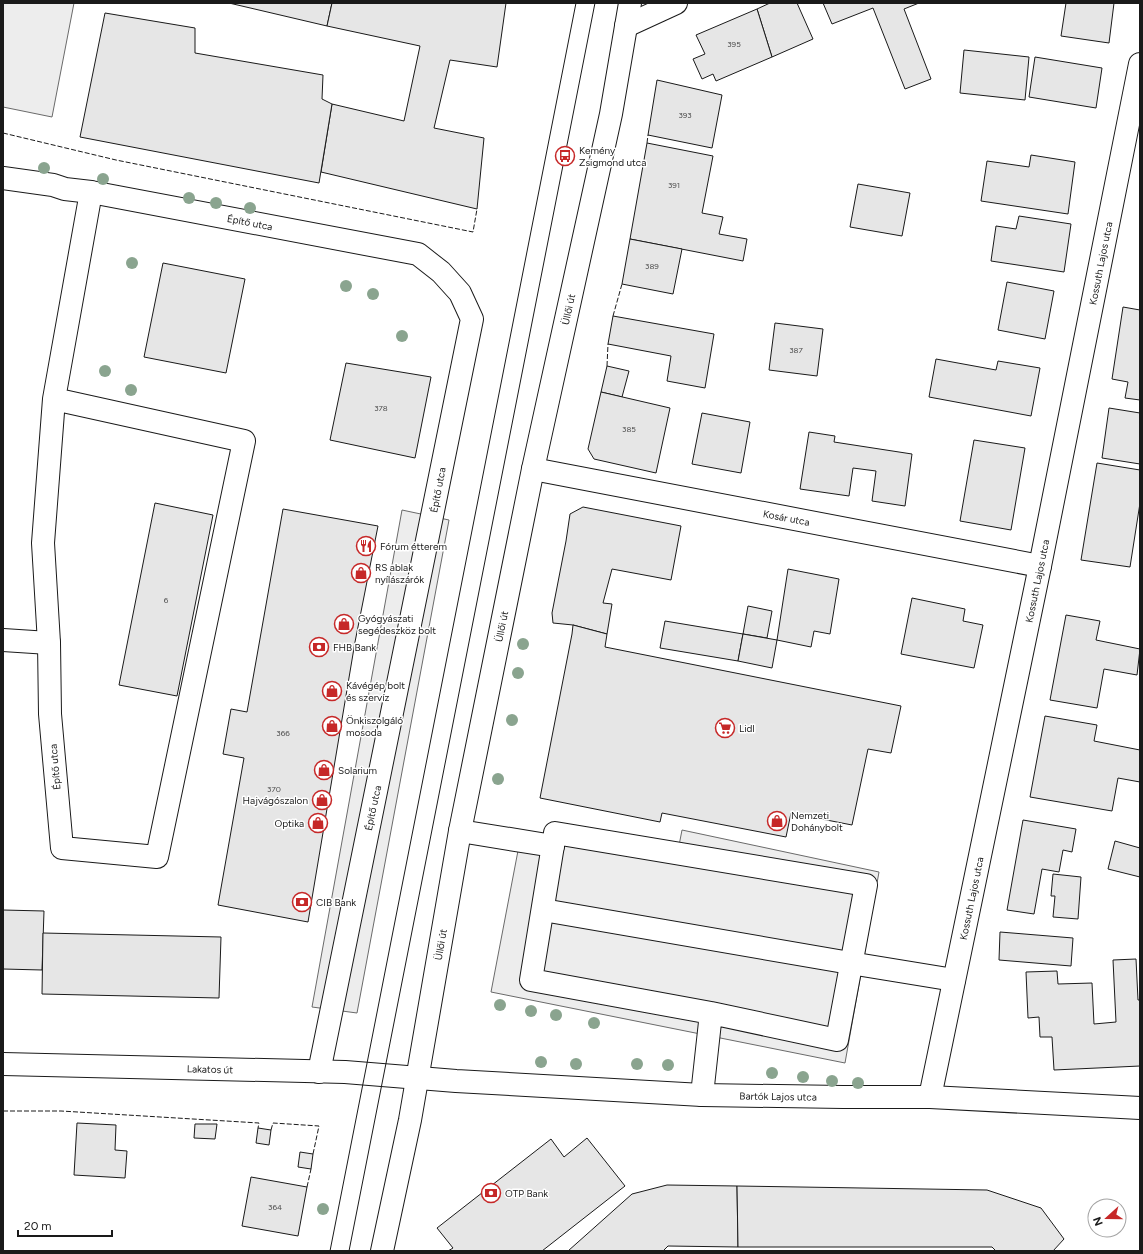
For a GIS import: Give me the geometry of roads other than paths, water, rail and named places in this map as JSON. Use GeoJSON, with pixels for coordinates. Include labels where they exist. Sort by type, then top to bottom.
{"type":"FeatureCollection","features":[{"type":"Feature","properties":{"kind":"street","name":"Üllői út"},"geometry":{"type":"LineString","coordinates":[[382,1251],[410,1120],[460,831],[533,469],[611,114],[630,3]]}},
{"type":"Feature","properties":{"kind":"street"},"geometry":{"type":"LineString","coordinates":[[626,26],[676,3]]}},
{"type":"Feature","properties":{"kind":"street","name":"Kossuth Lajos utca"},"geometry":{"type":"LineString","coordinates":[[930,1097],[1040,566],[1140,64]]}},
{"type":"Feature","properties":{"kind":"street","name":"Építő utca"},"geometry":{"type":"LineString","coordinates":[[3,178],[53,185],[418,254],[441,272],[460,293],[472,319],[319,1072]]}},
{"type":"Feature","properties":{"kind":"street","name":"Építő utca"},"geometry":{"type":"LineString","coordinates":[[54,399],[244,441],[157,856],[62,848],[50,714],[49,643],[43,543],[54,399],[91,192]]}},
{"type":"Feature","properties":{"kind":"street","name":"Kosár utca"},"geometry":{"type":"LineString","coordinates":[[533,469],[1040,566]]}},
{"type":"Feature","properties":{"kind":"street"},"geometry":{"type":"LineString","coordinates":[[3,640],[49,643]]}},
{"type":"Feature","properties":{"kind":"street"},"geometry":{"type":"LineString","coordinates":[[460,831],[553,846]]}},
{"type":"Feature","properties":{"kind":"street"},"geometry":{"type":"LineString","coordinates":[[555,833],[866,884],[850,963],[837,1040],[711,1013],[531,980],[543,910],[555,833]]}},
{"type":"Feature","properties":{"kind":"street"},"geometry":{"type":"LineString","coordinates":[[543,910],[954,980]]}},
{"type":"Feature","properties":{"kind":"street"},"geometry":{"type":"LineString","coordinates":[[702,1095],[711,1013]]}},
{"type":"Feature","properties":{"kind":"street","name":"Lakatos út"},"geometry":{"type":"LineString","coordinates":[[3,1064],[359,1073],[416,1079]]}},
{"type":"Feature","properties":{"kind":"street","name":"Bartók Lajos utca"},"geometry":{"type":"LineString","coordinates":[[416,1079],[702,1095],[930,1097],[1140,1108]]}},
{"type":"Feature","properties":{"kind":"tram line"},"geometry":{"type":"LineString","coordinates":[[330,1251],[576,3]]}},
{"type":"Feature","properties":{"kind":"tram line"},"geometry":{"type":"LineString","coordinates":[[349,1251],[595,3]]}},
{"type":"Feature","properties":{"kind":"place","name":"Kemény Zsigmond utca"},"geometry":{"type":"Point","coordinates":[565,156]}},
{"type":"Feature","properties":{"kind":"place","name":"Fórum étterem"},"geometry":{"type":"Point","coordinates":[366,546]}},
{"type":"Feature","properties":{"kind":"place","name":"RS ablak nyílászárók"},"geometry":{"type":"Point","coordinates":[361,573]}},
{"type":"Feature","properties":{"kind":"place","name":"Gyógyászati segédeszköz bolt"},"geometry":{"type":"Point","coordinates":[344,624]}},
{"type":"Feature","properties":{"kind":"place","name":"FHB Bank"},"geometry":{"type":"Point","coordinates":[319,647]}},
{"type":"Feature","properties":{"kind":"place","name":"Kávégép bolt és szervíz"},"geometry":{"type":"Point","coordinates":[332,691]}},
{"type":"Feature","properties":{"kind":"place","name":"Önkiszolgáló mosoda"},"geometry":{"type":"Point","coordinates":[332,726]}},
{"type":"Feature","properties":{"kind":"place","name":"Lidl"},"geometry":{"type":"Point","coordinates":[725,728]}},
{"type":"Feature","properties":{"kind":"place","name":"Solarium"},"geometry":{"type":"Point","coordinates":[324,770]}},
{"type":"Feature","properties":{"kind":"place","name":"Hajvágószalon"},"geometry":{"type":"Point","coordinates":[322,800]}},
{"type":"Feature","properties":{"kind":"place","name":"Nemzeti Dohánybolt"},"geometry":{"type":"Point","coordinates":[777,821]}},
{"type":"Feature","properties":{"kind":"place","name":"Optika"},"geometry":{"type":"Point","coordinates":[318,823]}},
{"type":"Feature","properties":{"kind":"place","name":"CIB Bank"},"geometry":{"type":"Point","coordinates":[302,902]}},
{"type":"Feature","properties":{"kind":"place","name":"OTP Bank"},"geometry":{"type":"Point","coordinates":[491,1193]}}]}
